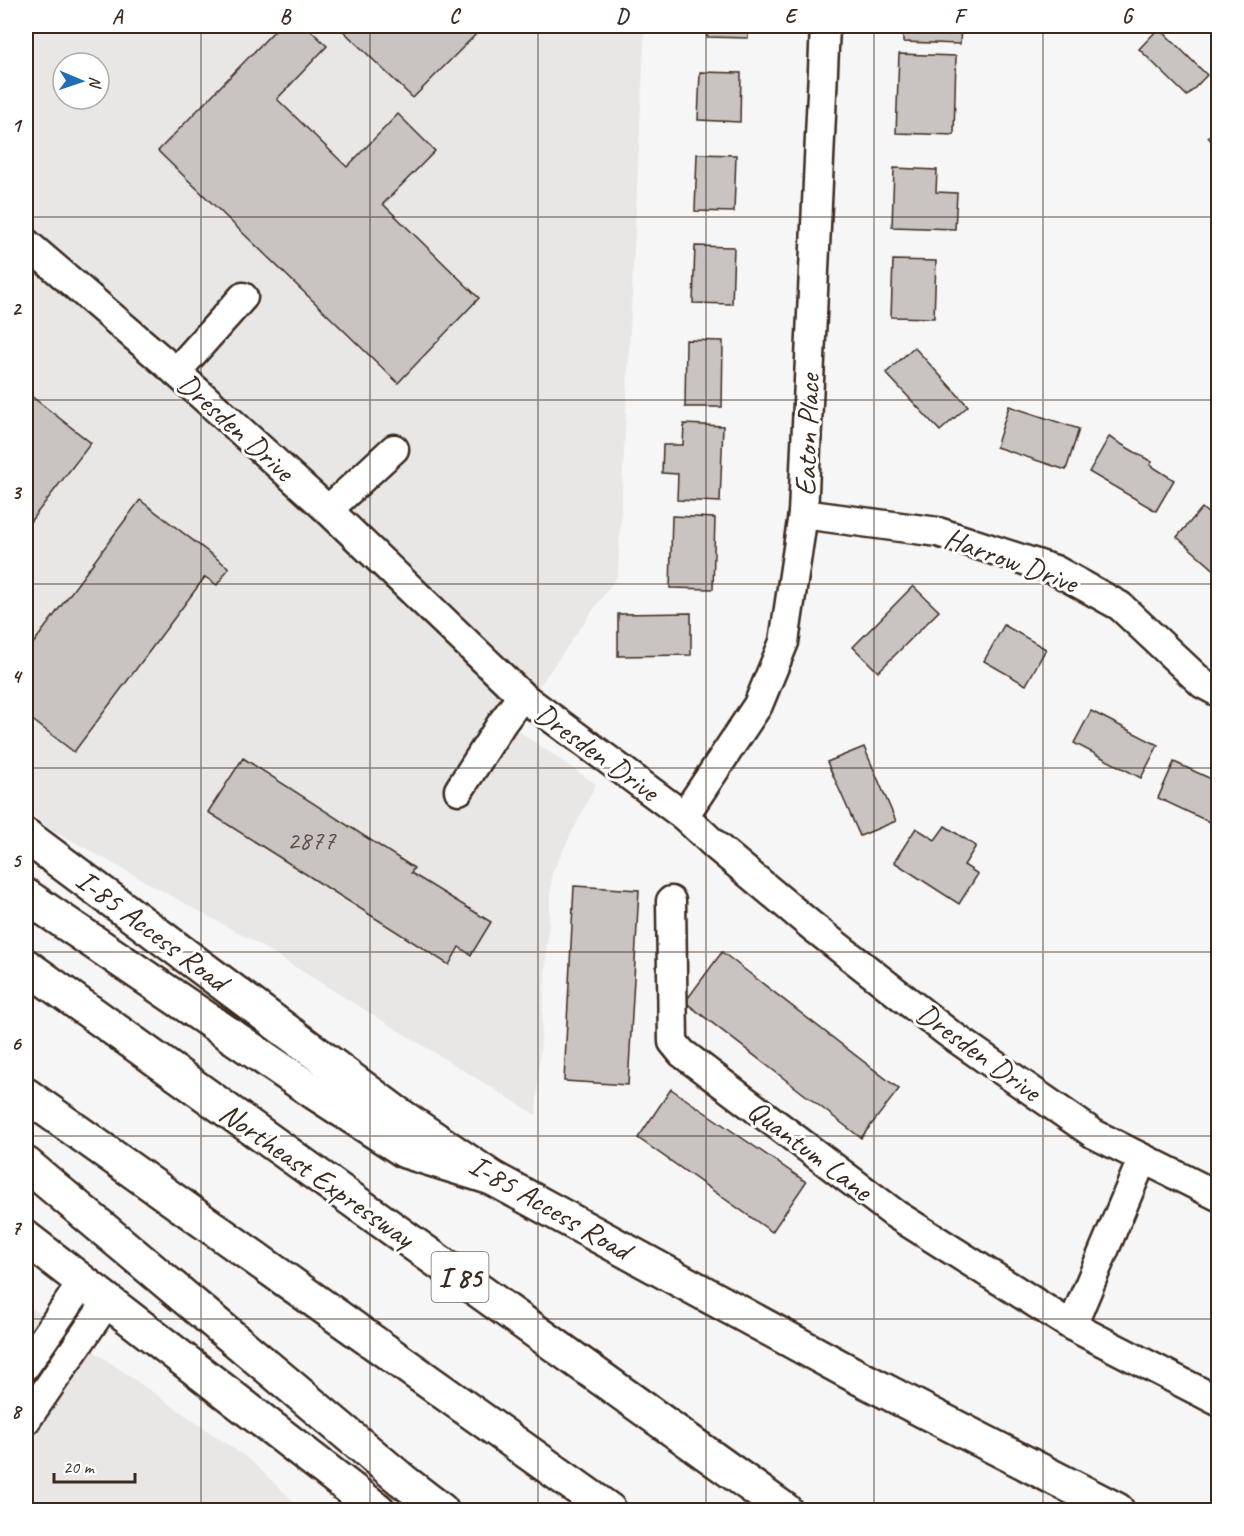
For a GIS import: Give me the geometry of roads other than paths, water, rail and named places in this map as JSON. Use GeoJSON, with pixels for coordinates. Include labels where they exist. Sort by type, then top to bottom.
{"type":"FeatureCollection","features":[{"type":"Feature","properties":{"kind":"main road","name":"I-85 Access Road"},"geometry":{"type":"LineString","coordinates":[[26,836],[396,1112],[492,1178],[1093,1503],[1117,1510]]}},
{"type":"Feature","properties":{"kind":"main road"},"geometry":{"type":"LineString","coordinates":[[26,896],[314,1092],[405,1151],[492,1178]]}},
{"type":"Feature","properties":{"kind":"main road","name":"Northeast Expressway"},"geometry":{"type":"LineString","coordinates":[[26,966],[785,1510]]}},
{"type":"Feature","properties":{"kind":"main road"},"geometry":{"type":"LineString","coordinates":[[26,1095],[609,1510]]}},
{"type":"Feature","properties":{"kind":"main road"},"geometry":{"type":"LineString","coordinates":[[26,1164],[402,1480],[441,1510]]}},
{"type":"Feature","properties":{"kind":"main road"},"geometry":{"type":"LineString","coordinates":[[26,1238],[378,1510]]}},
{"type":"Feature","properties":{"kind":"street","name":"Eaton Place"},"geometry":{"type":"LineString","coordinates":[[684,816],[758,705],[784,642],[803,514],[825,26]]}},
{"type":"Feature","properties":{"kind":"street","name":"Dresden Drive"},"geometry":{"type":"LineString","coordinates":[[26,243],[176,372],[328,510],[522,696],[684,816],[716,846],[813,927],[947,1032],[1094,1134],[1218,1196]]}},
{"type":"Feature","properties":{"kind":"street"},"geometry":{"type":"LineString","coordinates":[[176,372],[243,297]]}},
{"type":"Feature","properties":{"kind":"street"},"geometry":{"type":"LineString","coordinates":[[328,510],[394,449]]}},
{"type":"Feature","properties":{"kind":"street","name":"Harrow Drive"},"geometry":{"type":"LineString","coordinates":[[803,514],[938,532],[1055,570],[1120,606],[1203,684],[1218,692]]}},
{"type":"Feature","properties":{"kind":"street"},"geometry":{"type":"LineString","coordinates":[[459,790],[522,696]]}},
{"type":"Feature","properties":{"kind":"street","name":"Quantum Lane"},"geometry":{"type":"LineString","coordinates":[[671,901],[673,1042],[682,1053],[895,1214],[1072,1326],[1218,1401]]}},
{"type":"Feature","properties":{"kind":"street"},"geometry":{"type":"LineString","coordinates":[[1072,1326],[1142,1160]]}},
{"type":"Feature","properties":{"kind":"street"},"geometry":{"type":"LineString","coordinates":[[26,1365],[94,1292]]}},
{"type":"Feature","properties":{"kind":"street"},"geometry":{"type":"LineString","coordinates":[[26,1420],[94,1292]]}}]}
